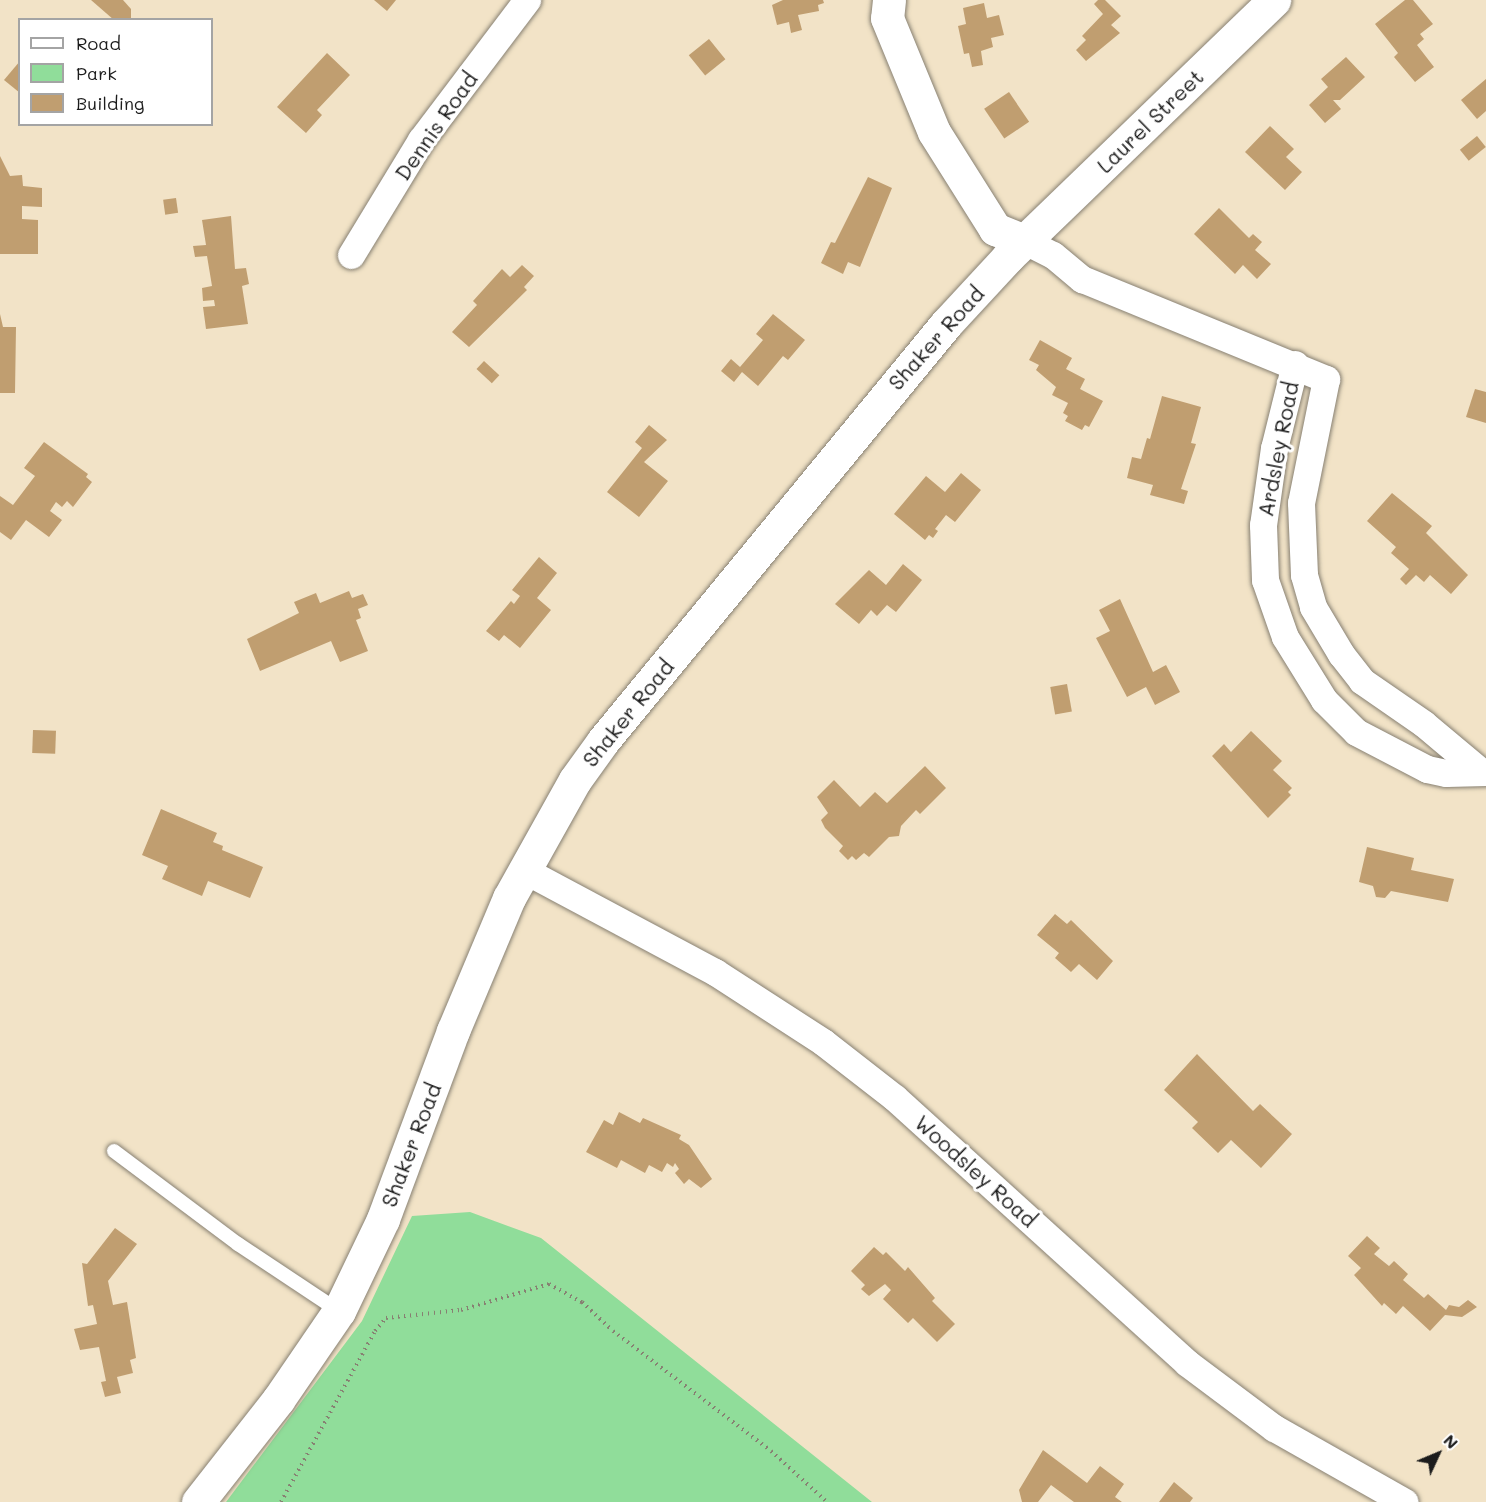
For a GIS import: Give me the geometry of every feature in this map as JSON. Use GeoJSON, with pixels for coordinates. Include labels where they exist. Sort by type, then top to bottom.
{"type":"FeatureCollection","features":[{"type":"Feature","properties":{"kind":"main road","name":"Laurel Street"},"geometry":{"type":"LineString","coordinates":[[1025,241],[1274,0]]}},
{"type":"Feature","properties":{"kind":"main road"},"geometry":{"type":"LineString","coordinates":[[886,6],[922,110],[995,229],[1025,241]]}},
{"type":"Feature","properties":{"kind":"main road","name":"Shaker Road"},"geometry":{"type":"LineString","coordinates":[[198,1502],[278,1400],[339,1311],[383,1219],[453,1031],[524,870],[575,780],[603,741],[903,374],[1025,241]]}},
{"type":"Feature","properties":{"kind":"street","name":"Dennis Road"},"geometry":{"type":"LineString","coordinates":[[351,255],[421,140],[527,0]]}},
{"type":"Feature","properties":{"kind":"street","name":"Ardsley Road"},"geometry":{"type":"LineString","coordinates":[[1025,241],[1053,255],[1082,279],[1326,378],[1301,503],[1304,575],[1313,607],[1341,654],[1362,681],[1424,724],[1483,771]]}},
{"type":"Feature","properties":{"kind":"street","name":"Ardsley Road"},"geometry":{"type":"LineString","coordinates":[[1295,364],[1274,448],[1263,525],[1265,580],[1276,618],[1324,700],[1356,732],[1427,769],[1446,773],[1483,771]]}},
{"type":"Feature","properties":{"kind":"street","name":"Woodsley Road"},"geometry":{"type":"LineString","coordinates":[[524,870],[715,972],[823,1042],[895,1098],[1187,1363],[1274,1428],[1405,1502]]}},
{"type":"Feature","properties":{"kind":"lane"},"geometry":{"type":"LineString","coordinates":[[114,1151],[238,1244],[339,1311]]}},
{"type":"Feature","properties":{"kind":"path"},"geometry":{"type":"LineString","coordinates":[[281,1502],[375,1330],[386,1318],[461,1310],[549,1284],[582,1302],[613,1331],[771,1451],[827,1502]]}},
{"type":"Feature","properties":{"kind":"green space"},"geometry":{"type":"Polygon","coordinates":[[[470,1212],[541,1238],[872,1502],[226,1502],[362,1321],[412,1216],[470,1212]]]}},
{"type":"Feature","properties":{"kind":"building"},"geometry":{"type":"Polygon","coordinates":[[[91,0],[123,0],[131,9],[131,18],[112,18],[91,0]]]}},
{"type":"Feature","properties":{"kind":"building"},"geometry":{"type":"Polygon","coordinates":[[[374,0],[396,0],[387,11],[374,0]]]}},
{"type":"Feature","properties":{"kind":"building"},"geometry":{"type":"Polygon","coordinates":[[[783,0],[823,0],[824,3],[818,5],[819,11],[798,15],[802,30],[791,33],[789,22],[777,25],[772,5],[783,0]]]}},
{"type":"Feature","properties":{"kind":"building"},"geometry":{"type":"Polygon","coordinates":[[[1098,0],[1105,0],[1121,16],[1111,25],[1120,33],[1086,61],[1076,50],[1086,40],[1082,36],[1103,14],[1094,4],[1098,0]]]}},
{"type":"Feature","properties":{"kind":"building"},"geometry":{"type":"Polygon","coordinates":[[[1405,0],[1413,0],[1433,24],[1420,34],[1424,39],[1417,45],[1434,67],[1415,82],[1394,57],[1398,53],[1375,24],[1405,0]]]}},
{"type":"Feature","properties":{"kind":"building"},"geometry":{"type":"Polygon","coordinates":[[[984,3],[987,18],[999,15],[1004,35],[991,38],[993,47],[981,51],[983,65],[972,67],[969,53],[964,54],[958,26],[966,24],[963,8],[984,3]]]}},
{"type":"Feature","properties":{"kind":"building"},"geometry":{"type":"Polygon","coordinates":[[[709,39],[725,59],[705,76],[689,55],[709,39]]]}},
{"type":"Feature","properties":{"kind":"building"},"geometry":{"type":"Polygon","coordinates":[[[327,53],[350,75],[317,110],[322,115],[306,133],[277,107],[327,53]]]}},
{"type":"Feature","properties":{"kind":"building"},"geometry":{"type":"Polygon","coordinates":[[[1346,57],[1365,77],[1340,100],[1333,100],[1341,109],[1325,123],[1309,105],[1328,87],[1321,79],[1346,57]]]}},
{"type":"Feature","properties":{"kind":"building"},"geometry":{"type":"Polygon","coordinates":[[[18,63],[18,91],[4,80],[18,63]]]}},
{"type":"Feature","properties":{"kind":"building"},"geometry":{"type":"Polygon","coordinates":[[[1486,79],[1486,111],[1477,119],[1461,100],[1486,79]]]}},
{"type":"Feature","properties":{"kind":"building"},"geometry":{"type":"Polygon","coordinates":[[[1009,92],[1029,122],[1004,139],[984,109],[1009,92]]]}},
{"type":"Feature","properties":{"kind":"building"},"geometry":{"type":"Polygon","coordinates":[[[1270,126],[1294,149],[1286,157],[1302,172],[1285,190],[1245,152],[1270,126]]]}},
{"type":"Feature","properties":{"kind":"building"},"geometry":{"type":"Polygon","coordinates":[[[1477,136],[1486,147],[1469,161],[1460,150],[1477,136]]]}},
{"type":"Feature","properties":{"kind":"building"},"geometry":{"type":"Polygon","coordinates":[[[0,156],[10,176],[22,175],[23,186],[42,188],[42,207],[22,206],[22,219],[38,220],[38,254],[0,254],[0,156]]]}},
{"type":"Feature","properties":{"kind":"building"},"geometry":{"type":"Polygon","coordinates":[[[868,177],[892,188],[860,267],[848,262],[843,274],[821,263],[831,242],[835,243],[868,177]]]}},
{"type":"Feature","properties":{"kind":"building"},"geometry":{"type":"Polygon","coordinates":[[[176,198],[178,213],[165,215],[163,200],[176,198]]]}},
{"type":"Feature","properties":{"kind":"building"},"geometry":{"type":"Polygon","coordinates":[[[1219,208],[1249,238],[1253,234],[1262,242],[1255,250],[1271,264],[1257,279],[1243,265],[1235,274],[1194,234],[1219,208]]]}},
{"type":"Feature","properties":{"kind":"building"},"geometry":{"type":"Polygon","coordinates":[[[231,216],[235,269],[246,268],[249,284],[242,286],[248,324],[206,329],[203,307],[215,306],[214,300],[203,301],[202,288],[212,286],[207,256],[195,257],[193,246],[206,245],[202,220],[231,216]]]}},
{"type":"Feature","properties":{"kind":"building"},"geometry":{"type":"Polygon","coordinates":[[[522,265],[534,276],[524,287],[527,290],[469,347],[452,332],[477,305],[473,301],[502,269],[510,277],[522,265]]]}},
{"type":"Feature","properties":{"kind":"building"},"geometry":{"type":"Polygon","coordinates":[[[0,314],[3,327],[16,327],[15,393],[0,393],[0,314]]]}},
{"type":"Feature","properties":{"kind":"building"},"geometry":{"type":"Polygon","coordinates":[[[773,314],[805,340],[788,360],[783,356],[758,386],[742,372],[734,382],[721,371],[731,359],[740,367],[763,340],[756,334],[773,314]]]}},
{"type":"Feature","properties":{"kind":"building"},"geometry":{"type":"Polygon","coordinates":[[[1040,340],[1072,358],[1066,369],[1085,379],[1080,389],[1103,401],[1089,427],[1085,425],[1082,430],[1065,421],[1068,416],[1063,413],[1068,403],[1052,395],[1056,387],[1036,370],[1039,365],[1029,360],[1040,340]]]}},
{"type":"Feature","properties":{"kind":"building"},"geometry":{"type":"Polygon","coordinates":[[[484,361],[499,375],[492,383],[476,369],[484,361]]]}},
{"type":"Feature","properties":{"kind":"building"},"geometry":{"type":"Polygon","coordinates":[[[1475,389],[1486,392],[1486,423],[1466,417],[1475,389]]]}},
{"type":"Feature","properties":{"kind":"building"},"geometry":{"type":"Polygon","coordinates":[[[1162,396],[1201,407],[1191,443],[1196,444],[1181,489],[1188,491],[1184,504],[1150,495],[1153,485],[1127,478],[1132,457],[1141,459],[1147,438],[1150,439],[1162,396]]]}},
{"type":"Feature","properties":{"kind":"building"},"geometry":{"type":"Polygon","coordinates":[[[649,425],[667,440],[644,462],[668,481],[639,517],[607,492],[642,448],[635,442],[649,425]]]}},
{"type":"Feature","properties":{"kind":"building"},"geometry":{"type":"Polygon","coordinates":[[[44,442],[88,474],[86,477],[92,482],[73,507],[67,501],[62,507],[56,502],[50,511],[62,520],[49,537],[26,520],[11,540],[0,532],[0,496],[13,505],[35,476],[24,468],[44,442]]]}},
{"type":"Feature","properties":{"kind":"building"},"geometry":{"type":"Polygon","coordinates":[[[961,473],[981,490],[955,522],[946,515],[935,529],[938,531],[933,538],[929,535],[925,540],[894,514],[926,476],[945,492],[961,473]]]}},
{"type":"Feature","properties":{"kind":"building"},"geometry":{"type":"Polygon","coordinates":[[[1392,493],[1432,526],[1426,533],[1468,575],[1451,594],[1430,575],[1424,582],[1416,575],[1406,585],[1400,579],[1409,569],[1391,553],[1396,547],[1367,521],[1392,493]]]}},
{"type":"Feature","properties":{"kind":"building"},"geometry":{"type":"Polygon","coordinates":[[[539,557],[557,573],[537,598],[551,610],[520,648],[504,635],[499,641],[486,631],[511,601],[514,604],[520,596],[512,590],[539,557]]]}},
{"type":"Feature","properties":{"kind":"building"},"geometry":{"type":"Polygon","coordinates":[[[903,564],[922,580],[896,612],[887,605],[877,616],[871,610],[859,624],[835,604],[869,570],[886,585],[903,564]]]}},
{"type":"Feature","properties":{"kind":"building"},"geometry":{"type":"Polygon","coordinates":[[[349,591],[352,598],[363,594],[368,605],[358,609],[361,618],[356,620],[368,651],[340,662],[331,641],[260,671],[247,639],[299,613],[294,602],[316,593],[320,603],[349,591]]]}},
{"type":"Feature","properties":{"kind":"building"},"geometry":{"type":"Polygon","coordinates":[[[1120,599],[1153,672],[1166,665],[1180,692],[1155,705],[1146,687],[1127,697],[1096,638],[1110,631],[1099,610],[1120,599]]]}},
{"type":"Feature","properties":{"kind":"building"},"geometry":{"type":"Polygon","coordinates":[[[1067,684],[1072,712],[1055,715],[1050,687],[1067,684]]]}},
{"type":"Feature","properties":{"kind":"building"},"geometry":{"type":"Polygon","coordinates":[[[33,730],[56,731],[55,754],[32,753],[33,730]]]}},
{"type":"Feature","properties":{"kind":"building"},"geometry":{"type":"Polygon","coordinates":[[[1251,731],[1282,761],[1273,770],[1292,788],[1288,792],[1291,795],[1268,818],[1212,756],[1224,744],[1231,752],[1251,731]]]}},
{"type":"Feature","properties":{"kind":"building"},"geometry":{"type":"Polygon","coordinates":[[[925,766],[946,788],[920,814],[916,810],[901,826],[899,836],[889,837],[869,857],[864,853],[856,860],[852,856],[848,860],[839,851],[843,846],[825,828],[821,820],[828,813],[817,797],[834,780],[860,807],[875,792],[887,803],[925,766]]]}},
{"type":"Feature","properties":{"kind":"building"},"geometry":{"type":"Polygon","coordinates":[[[161,809],[217,833],[213,842],[223,846],[222,850],[263,867],[250,898],[208,881],[202,896],[162,879],[168,866],[142,855],[161,809]]]}},
{"type":"Feature","properties":{"kind":"building"},"geometry":{"type":"Polygon","coordinates":[[[1367,847],[1414,858],[1411,870],[1454,879],[1448,902],[1391,891],[1385,898],[1376,897],[1373,886],[1359,882],[1367,847]]]}},
{"type":"Feature","properties":{"kind":"building"},"geometry":{"type":"Polygon","coordinates":[[[1055,914],[1067,924],[1071,920],[1113,961],[1097,980],[1079,964],[1071,972],[1055,958],[1059,953],[1037,935],[1055,914]]]}},
{"type":"Feature","properties":{"kind":"building"},"geometry":{"type":"Polygon","coordinates":[[[1197,1054],[1253,1111],[1260,1104],[1292,1134],[1261,1168],[1231,1140],[1218,1153],[1192,1128],[1198,1122],[1164,1090],[1197,1054]]]}},
{"type":"Feature","properties":{"kind":"building"},"geometry":{"type":"Polygon","coordinates":[[[619,1112],[640,1123],[643,1118],[681,1135],[679,1139],[689,1145],[712,1179],[701,1188],[689,1179],[684,1184],[675,1173],[679,1169],[675,1163],[673,1167],[667,1163],[662,1172],[649,1165],[645,1173],[621,1160],[617,1168],[586,1152],[604,1120],[613,1125],[619,1112]]]}},
{"type":"Feature","properties":{"kind":"building"},"geometry":{"type":"Polygon","coordinates":[[[115,1228],[137,1244],[108,1281],[113,1305],[127,1302],[136,1358],[130,1360],[133,1373],[117,1377],[121,1393],[105,1397],[101,1382],[106,1381],[99,1347],[80,1350],[74,1329],[97,1324],[93,1305],[88,1306],[82,1263],[87,1264],[115,1228]]]}},
{"type":"Feature","properties":{"kind":"building"},"geometry":{"type":"Polygon","coordinates":[[[1367,1236],[1380,1248],[1374,1254],[1389,1266],[1394,1261],[1408,1274],[1403,1280],[1424,1298],[1428,1294],[1446,1310],[1449,1305],[1459,1307],[1468,1300],[1477,1307],[1462,1317],[1445,1315],[1430,1331],[1403,1306],[1396,1314],[1384,1303],[1382,1306],[1354,1275],[1361,1268],[1348,1256],[1367,1236]]]}},
{"type":"Feature","properties":{"kind":"building"},"geometry":{"type":"Polygon","coordinates":[[[874,1247],[883,1255],[886,1252],[905,1271],[908,1267],[935,1298],[932,1301],[955,1324],[937,1342],[913,1318],[908,1323],[883,1299],[891,1290],[885,1284],[869,1296],[861,1289],[865,1285],[851,1271],[874,1247]]]}},
{"type":"Feature","properties":{"kind":"building"},"geometry":{"type":"Polygon","coordinates":[[[1043,1450],[1087,1483],[1100,1466],[1124,1484],[1115,1497],[1122,1502],[1074,1502],[1051,1485],[1038,1502],[1022,1502],[1019,1490],[1043,1450]]]}},
{"type":"Feature","properties":{"kind":"building"},"geometry":{"type":"Polygon","coordinates":[[[1174,1482],[1193,1498],[1190,1502],[1159,1502],[1174,1482]]]}}]}
